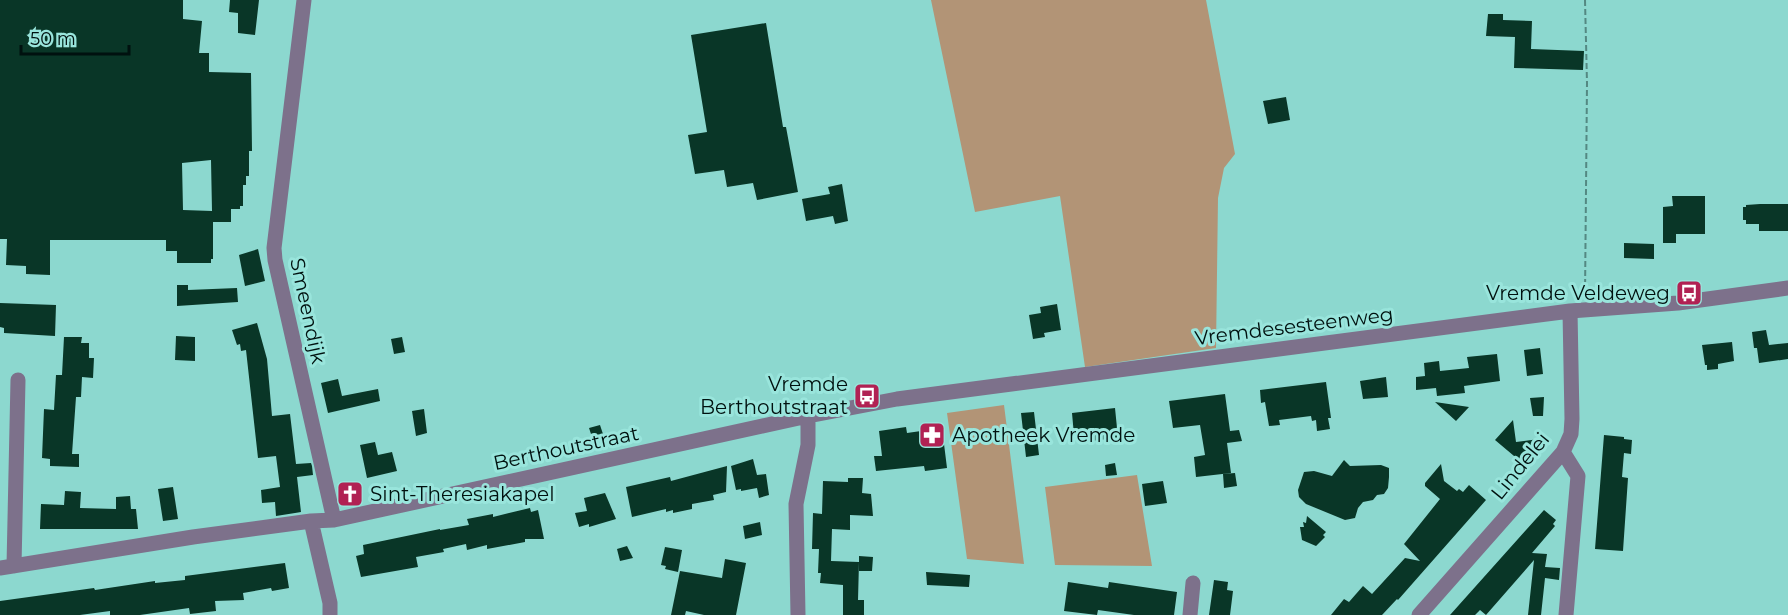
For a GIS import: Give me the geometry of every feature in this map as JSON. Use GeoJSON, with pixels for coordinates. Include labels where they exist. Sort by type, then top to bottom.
{"type":"FeatureCollection","features":[{"type":"Feature","properties":{"kind":"street","name":"Smeendijk"},"geometry":{"type":"LineString","coordinates":[[304,0],[274,248],[275,261],[334,520]]}},
{"type":"Feature","properties":{"kind":"street","name":"Vremdesesteenweg"},"geometry":{"type":"LineString","coordinates":[[808,416],[908,397],[1578,311],[1678,303],[1788,288]]}},
{"type":"Feature","properties":{"kind":"street","name":"Lindelei"},"geometry":{"type":"LineString","coordinates":[[1419,615],[1563,452],[1570,434],[1572,419],[1578,311]]}},
{"type":"Feature","properties":{"kind":"street"},"geometry":{"type":"LineString","coordinates":[[18,380],[7,567],[149,544],[311,522],[330,603],[330,615]]}},
{"type":"Feature","properties":{"kind":"street","name":"Berthoutstraat"},"geometry":{"type":"LineString","coordinates":[[311,522],[334,520],[808,416]]}},
{"type":"Feature","properties":{"kind":"street"},"geometry":{"type":"LineString","coordinates":[[798,615],[796,504],[808,445],[808,416]]}},
{"type":"Feature","properties":{"kind":"street"},"geometry":{"type":"LineString","coordinates":[[1563,452],[1578,476],[1566,615]]}},
{"type":"Feature","properties":{"kind":"street"},"geometry":{"type":"LineString","coordinates":[[1190,615],[1193,583]]}},
{"type":"Feature","properties":{"kind":"path"},"geometry":{"type":"LineString","coordinates":[[1578,311],[1587,83],[1585,0]]}},
{"type":"Feature","properties":{"kind":"shaded area"},"geometry":{"type":"Polygon","coordinates":[[[931,0],[1206,0],[1235,154],[1224,168],[1218,198],[1216,348],[1085,367],[1060,196],[975,212],[931,0]]]}},
{"type":"Feature","properties":{"kind":"shaded area"},"geometry":{"type":"Polygon","coordinates":[[[1004,405],[1024,564],[967,559],[947,413],[1004,405]]]}},
{"type":"Feature","properties":{"kind":"shaded area"},"geometry":{"type":"Polygon","coordinates":[[[1137,475],[1152,566],[1055,565],[1045,487],[1137,475]]]}},
{"type":"Feature","properties":{"kind":"building"},"geometry":{"type":"Polygon","coordinates":[[[0,0],[183,0],[183,19],[202,21],[199,53],[209,53],[209,72],[251,73],[252,151],[249,151],[249,176],[246,176],[246,185],[243,185],[243,206],[240,206],[240,209],[231,209],[231,222],[213,222],[213,259],[211,263],[177,263],[177,251],[166,251],[166,240],[50,240],[50,275],[26,274],[26,266],[6,265],[7,239],[0,239],[0,0]],[[211,160],[182,163],[183,210],[212,211],[211,160]]]}},
{"type":"Feature","properties":{"kind":"building"},"geometry":{"type":"Polygon","coordinates":[[[230,0],[259,0],[255,35],[238,33],[238,13],[229,12],[230,0]]]}},
{"type":"Feature","properties":{"kind":"building"},"geometry":{"type":"Polygon","coordinates":[[[1488,14],[1503,14],[1503,20],[1532,21],[1531,49],[1584,51],[1583,70],[1514,68],[1515,37],[1486,36],[1488,14]]]}},
{"type":"Feature","properties":{"kind":"building"},"geometry":{"type":"Polygon","coordinates":[[[766,23],[783,127],[786,127],[798,192],[757,200],[753,183],[727,187],[724,170],[695,174],[688,135],[707,132],[691,35],[766,23]]]}},
{"type":"Feature","properties":{"kind":"building"},"geometry":{"type":"Polygon","coordinates":[[[1286,97],[1290,120],[1268,124],[1263,101],[1286,97]]]}},
{"type":"Feature","properties":{"kind":"building"},"geometry":{"type":"Polygon","coordinates":[[[842,184],[848,221],[835,224],[833,216],[806,221],[802,199],[830,194],[828,187],[842,184]]]}},
{"type":"Feature","properties":{"kind":"building"},"geometry":{"type":"Polygon","coordinates":[[[1672,196],[1705,196],[1705,234],[1676,234],[1676,243],[1663,243],[1663,207],[1673,206],[1672,196]]]}},
{"type":"Feature","properties":{"kind":"building"},"geometry":{"type":"Polygon","coordinates":[[[1760,204],[1788,204],[1788,231],[1759,231],[1759,224],[1746,224],[1746,220],[1743,220],[1743,207],[1760,204]]]}},
{"type":"Feature","properties":{"kind":"building"},"geometry":{"type":"Polygon","coordinates":[[[1624,243],[1654,244],[1654,259],[1624,258],[1624,243]]]}},
{"type":"Feature","properties":{"kind":"building"},"geometry":{"type":"Polygon","coordinates":[[[258,249],[265,281],[245,286],[239,255],[258,249]]]}},
{"type":"Feature","properties":{"kind":"building"},"geometry":{"type":"Polygon","coordinates":[[[177,285],[188,285],[188,290],[237,288],[238,302],[177,306],[177,285]]]}},
{"type":"Feature","properties":{"kind":"building"},"geometry":{"type":"Polygon","coordinates":[[[0,303],[56,305],[55,336],[4,333],[4,328],[0,327],[0,303]]]}},
{"type":"Feature","properties":{"kind":"building"},"geometry":{"type":"Polygon","coordinates":[[[1057,304],[1061,330],[1044,333],[1045,337],[1033,339],[1029,315],[1041,313],[1040,307],[1057,304]]]}},
{"type":"Feature","properties":{"kind":"building"},"geometry":{"type":"Polygon","coordinates":[[[257,323],[267,359],[272,416],[290,414],[296,464],[311,463],[312,466],[313,475],[297,477],[301,512],[276,516],[275,502],[262,503],[261,490],[280,487],[276,456],[258,458],[246,350],[241,351],[240,344],[237,345],[232,330],[257,323]]]}},
{"type":"Feature","properties":{"kind":"building"},"geometry":{"type":"Polygon","coordinates":[[[1766,330],[1769,345],[1788,343],[1788,359],[1759,363],[1752,332],[1766,330]]]}},
{"type":"Feature","properties":{"kind":"building"},"geometry":{"type":"Polygon","coordinates":[[[176,336],[195,337],[195,361],[175,360],[176,336]]]}},
{"type":"Feature","properties":{"kind":"building"},"geometry":{"type":"Polygon","coordinates":[[[64,337],[82,337],[81,343],[89,343],[89,358],[94,358],[93,378],[82,377],[81,397],[76,397],[72,454],[79,454],[79,467],[50,466],[50,459],[42,458],[44,409],[54,410],[56,375],[62,375],[64,337]]]}},
{"type":"Feature","properties":{"kind":"building"},"geometry":{"type":"Polygon","coordinates":[[[402,337],[405,352],[394,354],[391,339],[402,337]]]}},
{"type":"Feature","properties":{"kind":"building"},"geometry":{"type":"Polygon","coordinates":[[[1732,342],[1734,361],[1718,364],[1718,369],[1707,370],[1702,345],[1732,342]]]}},
{"type":"Feature","properties":{"kind":"building"},"geometry":{"type":"Polygon","coordinates":[[[1540,348],[1543,374],[1527,376],[1524,350],[1540,348]]]}},
{"type":"Feature","properties":{"kind":"building"},"geometry":{"type":"Polygon","coordinates":[[[1497,354],[1500,381],[1464,386],[1465,393],[1437,396],[1436,388],[1416,390],[1416,377],[1425,376],[1424,363],[1439,361],[1440,371],[1469,368],[1467,357],[1497,354]]]}},
{"type":"Feature","properties":{"kind":"building"},"geometry":{"type":"Polygon","coordinates":[[[1386,377],[1388,397],[1363,399],[1360,381],[1386,377]]]}},
{"type":"Feature","properties":{"kind":"building"},"geometry":{"type":"Polygon","coordinates":[[[338,379],[342,396],[378,389],[380,401],[328,413],[321,383],[338,379]]]}},
{"type":"Feature","properties":{"kind":"building"},"geometry":{"type":"Polygon","coordinates":[[[1326,382],[1331,418],[1328,418],[1330,429],[1317,431],[1316,420],[1312,421],[1311,416],[1279,420],[1280,425],[1269,426],[1265,402],[1261,403],[1260,390],[1326,382]]]}},
{"type":"Feature","properties":{"kind":"building"},"geometry":{"type":"Polygon","coordinates":[[[1225,394],[1230,431],[1239,430],[1242,441],[1227,443],[1231,473],[1196,477],[1194,457],[1205,455],[1200,425],[1173,428],[1169,401],[1225,394]]]}},
{"type":"Feature","properties":{"kind":"building"},"geometry":{"type":"Polygon","coordinates":[[[1544,397],[1543,416],[1533,416],[1530,398],[1544,397]]]}},
{"type":"Feature","properties":{"kind":"building"},"geometry":{"type":"Polygon","coordinates":[[[1435,402],[1469,407],[1456,421],[1435,402]]]}},
{"type":"Feature","properties":{"kind":"building"},"geometry":{"type":"Polygon","coordinates":[[[1115,408],[1118,438],[1090,441],[1089,433],[1074,435],[1072,413],[1115,408]]]}},
{"type":"Feature","properties":{"kind":"building"},"geometry":{"type":"Polygon","coordinates":[[[424,409],[427,433],[416,436],[412,411],[424,409]]]}},
{"type":"Feature","properties":{"kind":"building"},"geometry":{"type":"Polygon","coordinates":[[[1034,412],[1039,455],[1026,457],[1021,413],[1034,412]]]}},
{"type":"Feature","properties":{"kind":"building"},"geometry":{"type":"Polygon","coordinates":[[[1513,420],[1516,442],[1539,439],[1520,461],[1495,440],[1513,420]]]}},
{"type":"Feature","properties":{"kind":"building"},"geometry":{"type":"Polygon","coordinates":[[[600,425],[604,437],[593,440],[589,428],[600,425]]]}},
{"type":"Feature","properties":{"kind":"building"},"geometry":{"type":"Polygon","coordinates":[[[906,427],[907,433],[942,428],[947,468],[925,471],[924,466],[876,471],[874,456],[882,456],[879,431],[906,427]]]}},
{"type":"Feature","properties":{"kind":"building"},"geometry":{"type":"Polygon","coordinates":[[[1604,435],[1632,440],[1631,454],[1624,453],[1622,477],[1628,478],[1623,551],[1595,549],[1604,435]]]}},
{"type":"Feature","properties":{"kind":"building"},"geometry":{"type":"Polygon","coordinates":[[[375,442],[378,455],[392,452],[397,471],[367,478],[360,445],[375,442]]]}},
{"type":"Feature","properties":{"kind":"building"},"geometry":{"type":"Polygon","coordinates":[[[753,459],[757,475],[766,474],[769,495],[759,498],[757,488],[736,490],[731,466],[753,459]]]}},
{"type":"Feature","properties":{"kind":"building"},"geometry":{"type":"Polygon","coordinates":[[[1344,460],[1350,466],[1381,465],[1389,468],[1388,488],[1384,494],[1363,502],[1355,518],[1345,520],[1306,504],[1299,497],[1298,490],[1304,472],[1314,471],[1332,476],[1344,460]]]}},
{"type":"Feature","properties":{"kind":"building"},"geometry":{"type":"Polygon","coordinates":[[[1115,463],[1117,475],[1106,476],[1105,465],[1115,463]]]}},
{"type":"Feature","properties":{"kind":"building"},"geometry":{"type":"Polygon","coordinates":[[[1441,464],[1444,481],[1457,491],[1459,489],[1463,492],[1469,485],[1486,500],[1398,600],[1382,615],[1331,615],[1344,599],[1349,602],[1363,586],[1372,594],[1405,558],[1420,561],[1404,544],[1440,499],[1425,486],[1425,483],[1441,464]]]}},
{"type":"Feature","properties":{"kind":"building"},"geometry":{"type":"Polygon","coordinates":[[[727,466],[726,492],[713,495],[714,500],[692,504],[692,509],[673,513],[673,510],[666,512],[666,509],[632,517],[626,487],[670,477],[671,481],[727,466]]]}},
{"type":"Feature","properties":{"kind":"building"},"geometry":{"type":"Polygon","coordinates":[[[1235,473],[1237,486],[1224,488],[1223,474],[1235,473]]]}},
{"type":"Feature","properties":{"kind":"building"},"geometry":{"type":"Polygon","coordinates":[[[848,478],[863,478],[862,493],[871,494],[873,516],[850,515],[850,530],[832,529],[831,561],[859,562],[858,600],[864,600],[864,615],[843,615],[843,585],[820,583],[819,549],[812,549],[813,513],[822,514],[823,481],[848,482],[848,478]]]}},
{"type":"Feature","properties":{"kind":"building"},"geometry":{"type":"Polygon","coordinates":[[[1163,481],[1167,503],[1145,506],[1142,484],[1163,481]]]}},
{"type":"Feature","properties":{"kind":"building"},"geometry":{"type":"Polygon","coordinates":[[[173,487],[178,519],[163,521],[158,489],[173,487]]]}},
{"type":"Feature","properties":{"kind":"building"},"geometry":{"type":"Polygon","coordinates":[[[65,491],[81,492],[80,508],[116,509],[116,497],[130,496],[131,509],[136,509],[138,529],[40,529],[41,504],[64,505],[65,491]]]}},
{"type":"Feature","properties":{"kind":"building"},"geometry":{"type":"Polygon","coordinates":[[[605,493],[616,519],[589,527],[589,524],[579,527],[575,513],[587,511],[584,498],[605,493]]]}},
{"type":"Feature","properties":{"kind":"building"},"geometry":{"type":"Polygon","coordinates":[[[530,508],[531,512],[538,510],[544,539],[525,539],[525,542],[487,549],[487,545],[467,550],[466,544],[443,549],[444,552],[416,557],[418,567],[361,577],[356,556],[364,554],[363,545],[469,525],[467,519],[493,514],[493,517],[530,508]]]}},
{"type":"Feature","properties":{"kind":"building"},"geometry":{"type":"Polygon","coordinates":[[[1544,510],[1556,520],[1553,524],[1555,526],[1532,553],[1547,554],[1545,567],[1560,568],[1559,580],[1545,578],[1541,615],[1528,615],[1534,560],[1486,615],[1480,610],[1475,615],[1450,615],[1544,510]]]}},
{"type":"Feature","properties":{"kind":"building"},"geometry":{"type":"Polygon","coordinates":[[[1307,516],[1326,532],[1323,535],[1325,537],[1316,546],[1302,540],[1300,527],[1304,527],[1303,522],[1306,523],[1307,516]]]}},
{"type":"Feature","properties":{"kind":"building"},"geometry":{"type":"Polygon","coordinates":[[[760,522],[762,535],[745,539],[743,526],[760,522]]]}},
{"type":"Feature","properties":{"kind":"building"},"geometry":{"type":"Polygon","coordinates":[[[627,546],[633,558],[620,561],[617,549],[627,546]]]}},
{"type":"Feature","properties":{"kind":"building"},"geometry":{"type":"Polygon","coordinates":[[[665,547],[682,550],[678,572],[665,569],[666,566],[661,565],[665,547]]]}},
{"type":"Feature","properties":{"kind":"building"},"geometry":{"type":"Polygon","coordinates":[[[859,556],[873,557],[872,571],[859,571],[859,556]]]}},
{"type":"Feature","properties":{"kind":"building"},"geometry":{"type":"Polygon","coordinates":[[[725,559],[746,563],[736,615],[704,615],[686,611],[685,615],[671,615],[680,571],[722,578],[725,559]]]}},
{"type":"Feature","properties":{"kind":"building"},"geometry":{"type":"Polygon","coordinates":[[[285,563],[289,588],[272,591],[271,588],[243,593],[244,600],[215,601],[216,611],[190,614],[189,608],[140,615],[110,615],[110,611],[80,615],[0,615],[0,601],[155,581],[155,583],[185,580],[185,576],[285,563]]]}},
{"type":"Feature","properties":{"kind":"building"},"geometry":{"type":"Polygon","coordinates":[[[926,572],[970,575],[969,587],[927,585],[926,572]]]}},
{"type":"Feature","properties":{"kind":"building"},"geometry":{"type":"Polygon","coordinates":[[[1214,580],[1228,582],[1227,590],[1233,591],[1230,615],[1209,615],[1214,580]]]}},
{"type":"Feature","properties":{"kind":"building"},"geometry":{"type":"Polygon","coordinates":[[[1068,582],[1108,588],[1109,582],[1177,592],[1174,615],[1134,615],[1098,610],[1097,615],[1064,611],[1068,582]]]}},
{"type":"Feature","properties":{"kind":"place","name":"Vremde Veldeweg"},"geometry":{"type":"Point","coordinates":[1689,293]}},
{"type":"Feature","properties":{"kind":"place","name":"Vremde Berthoutstraat"},"geometry":{"type":"Point","coordinates":[867,396]}},
{"type":"Feature","properties":{"kind":"place","name":"Apotheek Vremde"},"geometry":{"type":"Point","coordinates":[932,435]}},
{"type":"Feature","properties":{"kind":"place","name":"Sint-Theresiakapel"},"geometry":{"type":"Point","coordinates":[350,494]}}]}
